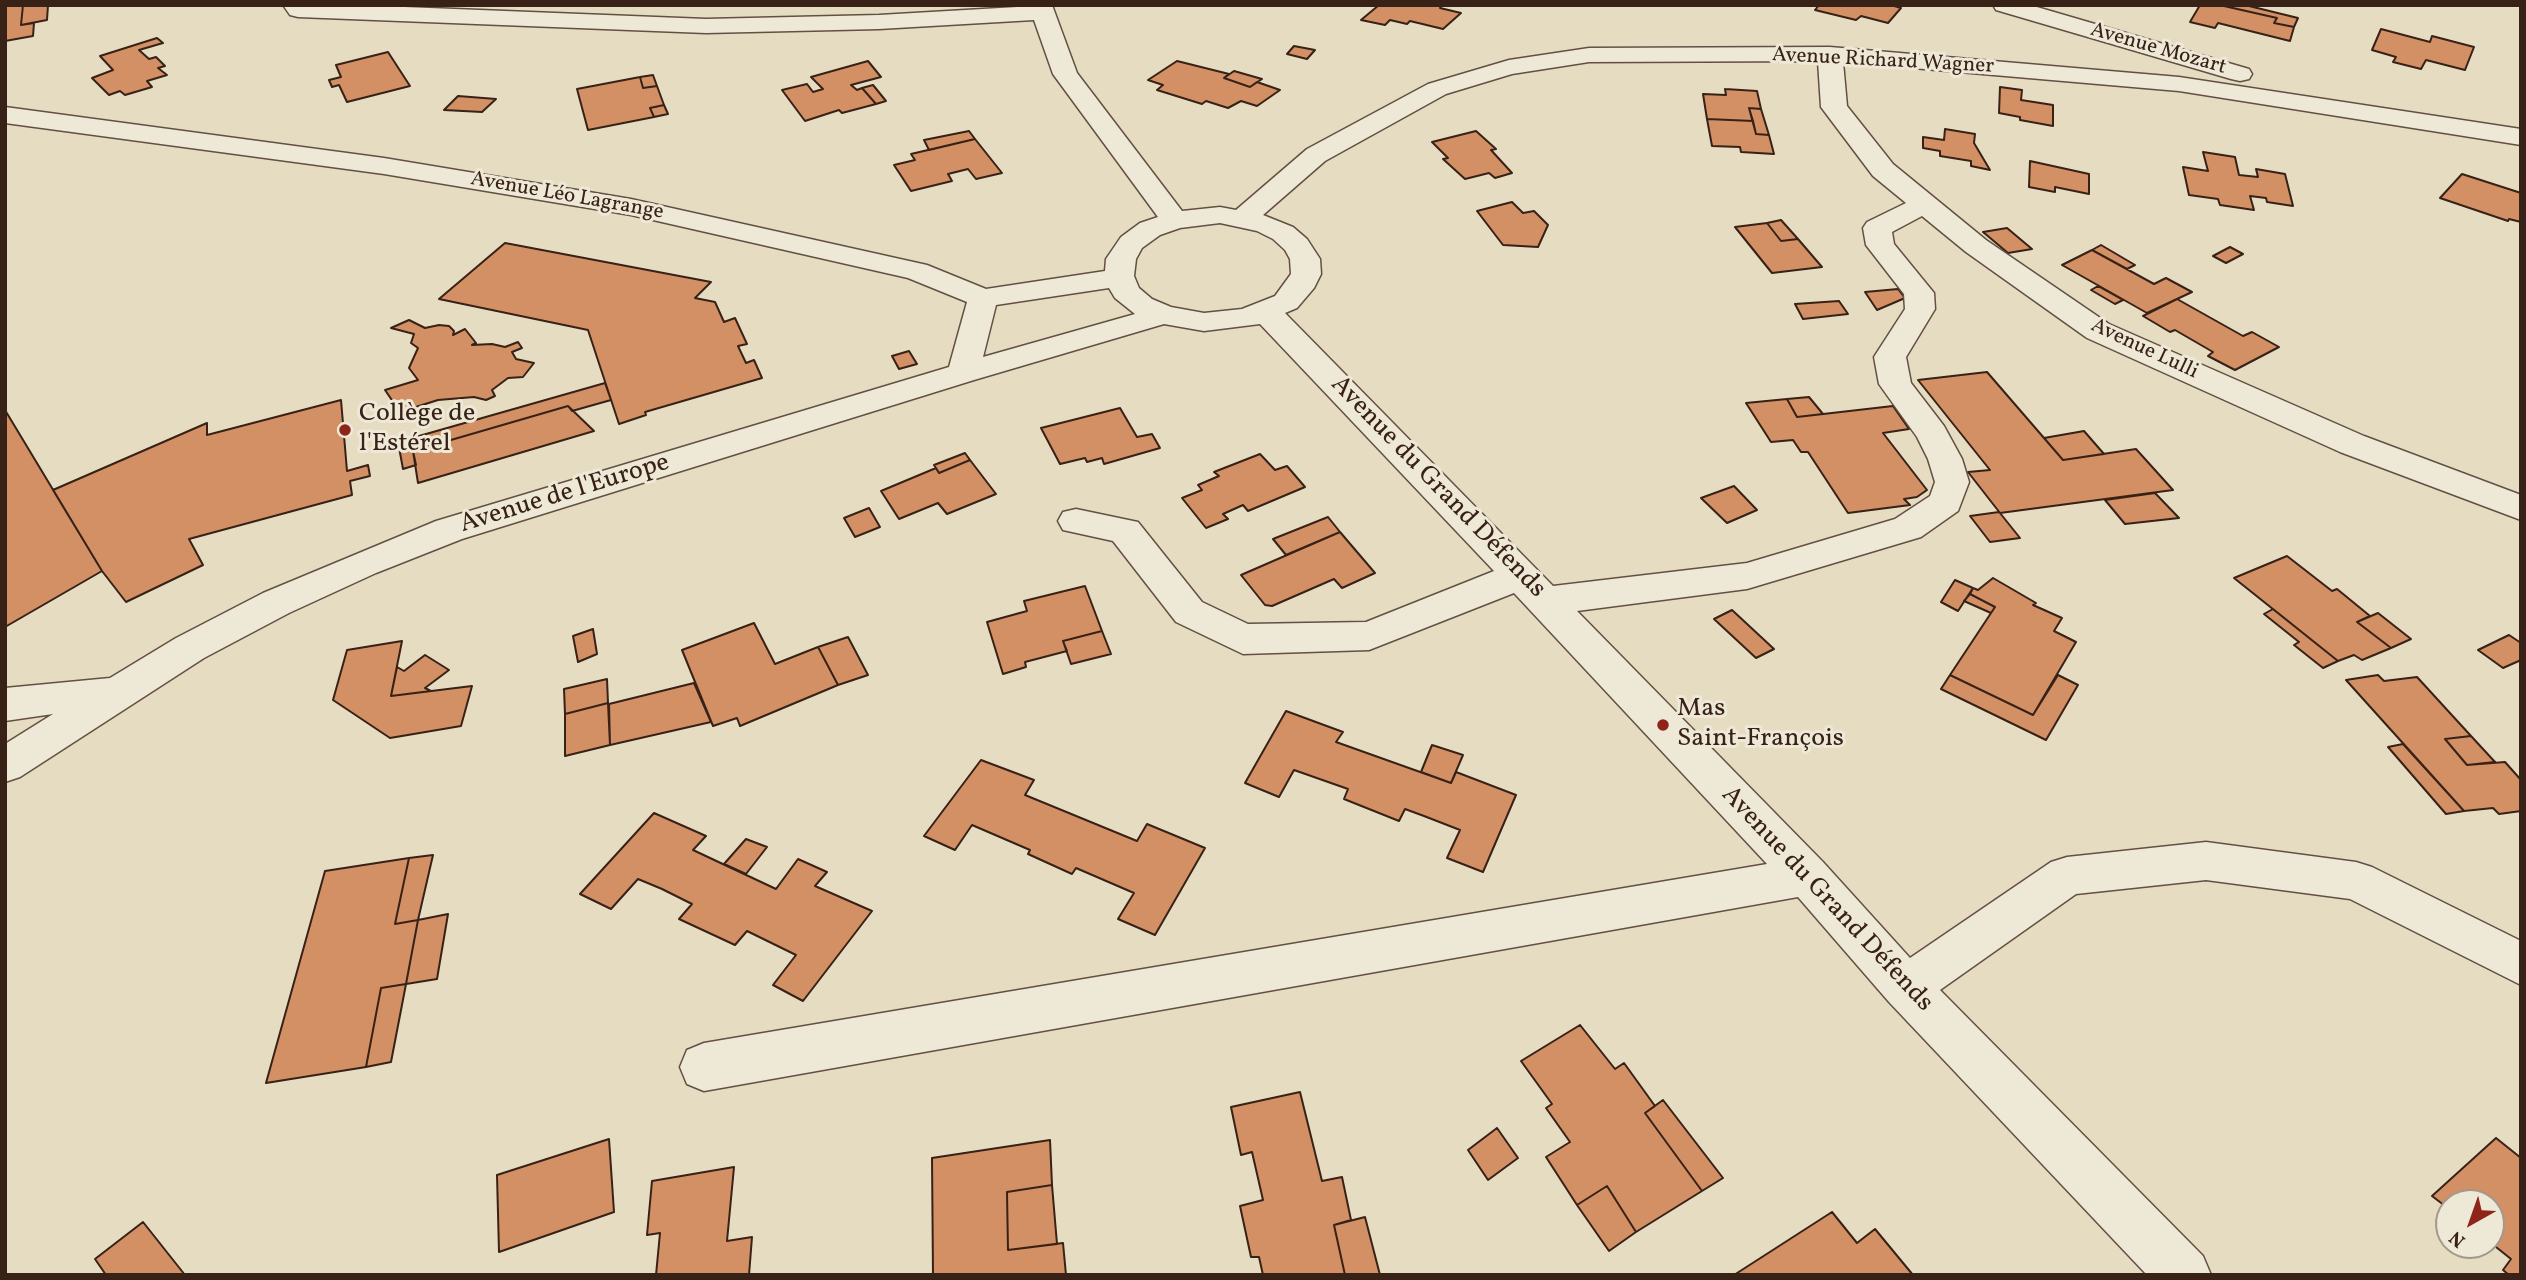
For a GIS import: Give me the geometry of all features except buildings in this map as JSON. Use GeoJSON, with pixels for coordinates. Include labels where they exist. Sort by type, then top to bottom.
{"type":"FeatureCollection","features":[{"type":"Feature","properties":{"kind":"street"},"geometry":{"type":"LineString","coordinates":[[294,5],[298,9],[706,26],[879,22],[1042,9],[1065,74],[1175,220]]}},
{"type":"Feature","properties":{"kind":"street","name":"Avenue Mozart"},"geometry":{"type":"LineString","coordinates":[[2004,5],[2236,72],[2309,106]]}},
{"type":"Feature","properties":{"kind":"street","name":"Avenue Richard Wagner"},"geometry":{"type":"LineString","coordinates":[[1243,218],[1316,155],[1375,120],[1437,89],[1509,67],[1589,55],[1830,54],[2179,84],[2518,138]]}},
{"type":"Feature","properties":{"kind":"street","name":"Avenue Lulli"},"geometry":{"type":"LineString","coordinates":[[1830,54],[1834,107],[1883,170],[1976,246],[2098,331],[2352,444],[2521,508]]}},
{"type":"Feature","properties":{"kind":"street","name":"Avenue Léo Lagrange"},"geometry":{"type":"LineString","coordinates":[[5,115],[384,166],[631,207],[917,271],[983,298],[1094,284],[1119,276]]}},
{"type":"Feature","properties":{"kind":"street"},"geometry":{"type":"LineString","coordinates":[[1076,521],[1125,531],[1189,611],[1243,639],[1369,636],[1533,588],[1747,576],[1908,528],[1946,502],[1952,482],[1945,458],[1932,435],[1895,384],[1890,357],[1920,309],[1919,293],[1880,245],[1877,228],[1925,204]]}},
{"type":"Feature","properties":{"kind":"street"},"geometry":{"type":"LineString","coordinates":[[1209,215],[1243,218],[1283,233],[1297,245],[1305,259],[1306,274],[1299,288],[1286,302],[1266,312],[1226,322],[1183,320],[1163,315],[1142,305],[1126,292],[1119,276],[1121,259],[1132,243],[1150,229],[1175,220],[1209,215]]}},
{"type":"Feature","properties":{"kind":"street"},"geometry":{"type":"LineString","coordinates":[[963,373],[983,298]]}},
{"type":"Feature","properties":{"kind":"street","name":"Avenue du Grand Défends"},"geometry":{"type":"LineString","coordinates":[[1266,312],[1533,588],[1807,876],[1906,987],[2184,1275]]}},
{"type":"Feature","properties":{"kind":"street","name":"Avenue de l'Europe"},"geometry":{"type":"LineString","coordinates":[[5,765],[190,648],[276,603],[363,564],[449,530],[963,373],[1163,315]]}},
{"type":"Feature","properties":{"kind":"street"},"geometry":{"type":"LineString","coordinates":[[5,705],[10,702],[116,694]]}},
{"type":"Feature","properties":{"kind":"street"},"geometry":{"type":"LineString","coordinates":[[1906,987],[2067,876],[2206,861],[2357,881],[2521,964]]}},
{"type":"Feature","properties":{"kind":"street"},"geometry":{"type":"LineString","coordinates":[[704,1067],[1807,876]]}},
{"type":"Feature","properties":{"kind":"place","name":"Collège de l'Estérel"},"geometry":{"type":"Point","coordinates":[345,430]}},
{"type":"Feature","properties":{"kind":"place","name":"Mas Saint-François"},"geometry":{"type":"Point","coordinates":[1663,725]}}]}
